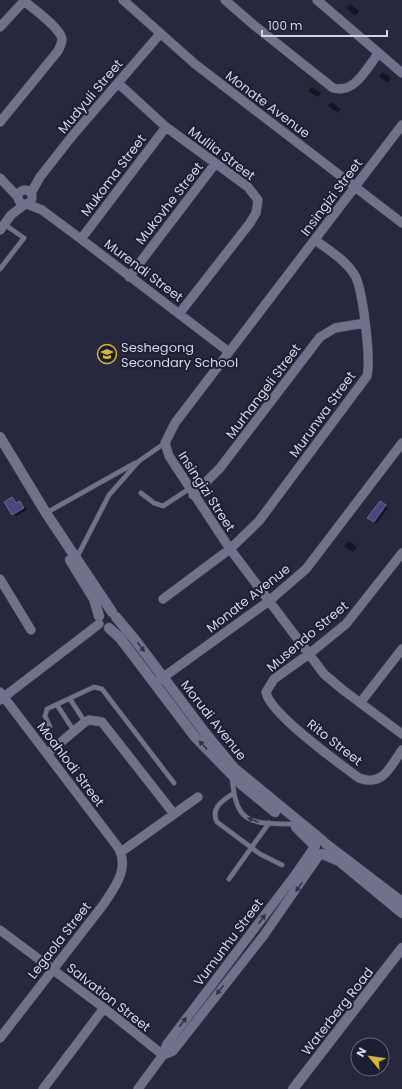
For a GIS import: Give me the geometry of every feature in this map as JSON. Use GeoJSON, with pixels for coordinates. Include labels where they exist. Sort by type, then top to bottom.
{"type":"FeatureCollection","features":[{"type":"Feature","properties":{"kind":"street"},"geometry":{"type":"LineString","coordinates":[[0,27],[23,0],[55,28],[61,36],[62,44],[58,51],[0,122]]}},
{"type":"Feature","properties":{"kind":"street","name":"Monate Avenue"},"geometry":{"type":"LineString","coordinates":[[123,0],[194,64],[402,223]]}},
{"type":"Feature","properties":{"kind":"street"},"geometry":{"type":"LineString","coordinates":[[225,0],[255,26],[333,88],[340,90],[351,87],[378,54]]}},
{"type":"Feature","properties":{"kind":"street"},"geometry":{"type":"LineString","coordinates":[[317,0],[378,54],[402,73]]}},
{"type":"Feature","properties":{"kind":"street","name":"Mudyuli Street"},"geometry":{"type":"LineString","coordinates":[[2,227],[40,177],[160,34]]}},
{"type":"Feature","properties":{"kind":"street","name":"Mulila Street"},"geometry":{"type":"LineString","coordinates":[[118,83],[166,127],[252,191],[258,200],[258,206],[250,223],[179,314]]}},
{"type":"Feature","properties":{"kind":"street","name":"Insingizi Street"},"geometry":{"type":"LineString","coordinates":[[402,125],[175,423],[165,443],[169,456],[191,492],[230,549],[309,654],[332,681],[402,734]]}},
{"type":"Feature","properties":{"kind":"street","name":"Mukoma Street"},"geometry":{"type":"LineString","coordinates":[[81,239],[166,127]]}},
{"type":"Feature","properties":{"kind":"street","name":"Mukovhe Street"},"geometry":{"type":"LineString","coordinates":[[129,277],[215,164]]}},
{"type":"Feature","properties":{"kind":"street","name":"Murendi Street"},"geometry":{"type":"LineString","coordinates":[[3,180],[229,352]]}},
{"type":"Feature","properties":{"kind":"street","name":"Murunwa Street"},"geometry":{"type":"LineString","coordinates":[[163,599],[230,549],[259,521],[364,381],[369,363],[365,323],[358,281],[355,274],[336,255],[315,240]]}},
{"type":"Feature","properties":{"kind":"street","name":"Murhangeli Street"},"geometry":{"type":"LineString","coordinates":[[191,492],[220,468],[320,337],[335,328],[365,323]]}},
{"type":"Feature","properties":{"kind":"street","name":"Morudi Avenue"},"geometry":{"type":"LineString","coordinates":[[0,437],[46,513],[114,615],[234,768],[321,848],[402,902]]}},
{"type":"Feature","properties":{"kind":"street","name":"Monate Avenue"},"geometry":{"type":"LineString","coordinates":[[155,683],[269,601],[306,569],[402,443]]}},
{"type":"Feature","properties":{"kind":"street","name":"Morudi Avenue"},"geometry":{"type":"LineString","coordinates":[[46,513],[72,565],[94,599],[99,620]]}},
{"type":"Feature","properties":{"kind":"street","name":"Musendo Street"},"geometry":{"type":"LineString","coordinates":[[271,703],[266,692],[274,679],[309,654],[353,617],[402,553]]}},
{"type":"Feature","properties":{"kind":"street"},"geometry":{"type":"LineString","coordinates":[[0,579],[31,630]]}},
{"type":"Feature","properties":{"kind":"street"},"geometry":{"type":"LineString","coordinates":[[1,697],[99,620],[106,611],[114,615],[115,623],[109,628],[104,628],[99,620]]}},
{"type":"Feature","properties":{"kind":"street","name":"Morudi Avenue"},"geometry":{"type":"LineString","coordinates":[[109,628],[120,638],[195,737],[232,775],[402,913]]}},
{"type":"Feature","properties":{"kind":"street"},"geometry":{"type":"LineString","coordinates":[[360,703],[402,649]]}},
{"type":"Feature","properties":{"kind":"street","name":"Moahlodi Street"},"geometry":{"type":"LineString","coordinates":[[1,697],[48,753],[121,852]]}},
{"type":"Feature","properties":{"kind":"street","name":"Rito Street"},"geometry":{"type":"LineString","coordinates":[[271,703],[300,732],[352,773],[365,780],[371,781],[381,777],[402,750]]}},
{"type":"Feature","properties":{"kind":"street"},"geometry":{"type":"LineString","coordinates":[[48,753],[85,722],[89,720],[98,721],[106,726],[174,814]]}},
{"type":"Feature","properties":{"kind":"street"},"geometry":{"type":"LineString","coordinates":[[121,852],[198,797]]}},
{"type":"Feature","properties":{"kind":"street","name":"Vumunhu Street"},"geometry":{"type":"LineString","coordinates":[[138,1089],[163,1056],[167,1044],[295,876],[321,848]]}},
{"type":"Feature","properties":{"kind":"street","name":"Legaola Street"},"geometry":{"type":"LineString","coordinates":[[0,1038],[103,905],[115,887],[123,867],[121,852]]}},
{"type":"Feature","properties":{"kind":"street","name":"Salvation Street"},"geometry":{"type":"LineString","coordinates":[[1,932],[104,1008],[163,1056]]}},
{"type":"Feature","properties":{"kind":"street","name":"Waterberg Road"},"geometry":{"type":"LineString","coordinates":[[293,1089],[402,948]]}},
{"type":"Feature","properties":{"kind":"street"},"geometry":{"type":"LineString","coordinates":[[43,1089],[104,1008]]}},
{"type":"Feature","properties":{"kind":"lane"},"geometry":{"type":"LineString","coordinates":[[0,269],[24,238],[2,227]]}},
{"type":"Feature","properties":{"kind":"lane"},"geometry":{"type":"LineString","coordinates":[[46,513],[139,461],[165,443]]}},
{"type":"Feature","properties":{"kind":"lane"},"geometry":{"type":"LineString","coordinates":[[76,559],[110,495],[139,461]]}},
{"type":"Feature","properties":{"kind":"lane"},"geometry":{"type":"LineString","coordinates":[[141,493],[154,503],[163,506],[191,492]]}},
{"type":"Feature","properties":{"kind":"lane"},"geometry":{"type":"LineString","coordinates":[[50,727],[45,713],[47,709],[94,686],[102,689],[174,783]]}},
{"type":"Feature","properties":{"kind":"lane"},"geometry":{"type":"LineString","coordinates":[[70,698],[85,722]]}},
{"type":"Feature","properties":{"kind":"lane"},"geometry":{"type":"LineString","coordinates":[[57,705],[74,731]]}},
{"type":"Feature","properties":{"kind":"lane"},"geometry":{"type":"LineString","coordinates":[[232,775],[234,793],[238,807],[245,816],[254,822],[292,824]]}},
{"type":"Feature","properties":{"kind":"lane"},"geometry":{"type":"LineString","coordinates":[[234,793],[220,803],[215,810],[214,817],[217,822],[252,848],[282,865]]}},
{"type":"Feature","properties":{"kind":"lane"},"geometry":{"type":"LineString","coordinates":[[229,878],[269,823]]}},
{"type":"Feature","properties":{"kind":"building"},"geometry":{"type":"Polygon","coordinates":[[[12,497],[16,503],[20,501],[24,508],[12,515],[4,502],[12,497]]]}},
{"type":"Feature","properties":{"kind":"building"},"geometry":{"type":"Polygon","coordinates":[[[380,501],[386,505],[374,522],[367,518],[380,501]]]}},
{"type":"Feature","properties":{"kind":"place","name":"Seshegong Secondary School"},"geometry":{"type":"Point","coordinates":[107,354]}}]}
